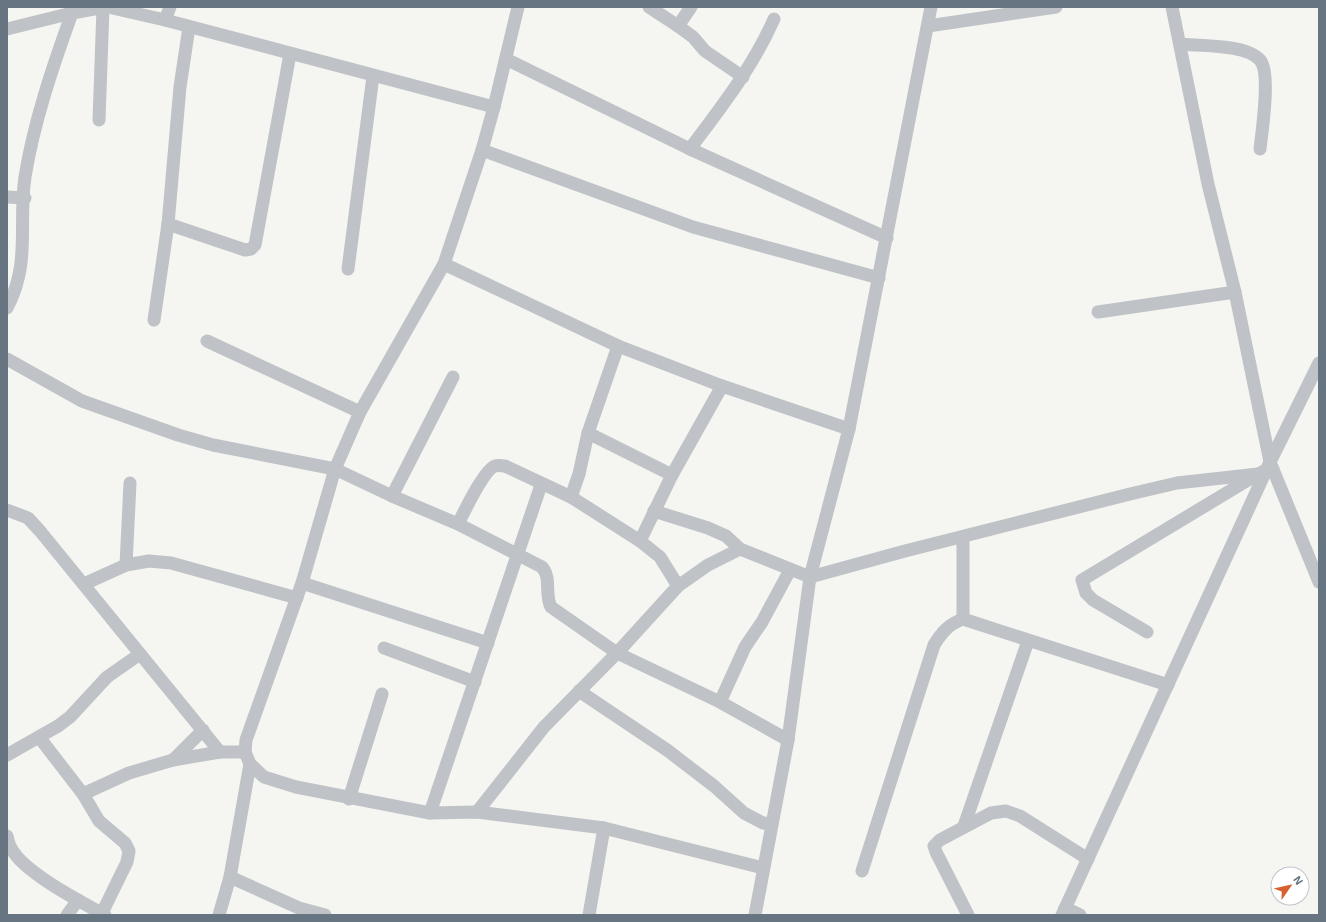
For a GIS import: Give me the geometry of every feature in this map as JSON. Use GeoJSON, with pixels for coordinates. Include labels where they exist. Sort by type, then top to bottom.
{"type":"FeatureCollection","features":[{"type":"Feature","properties":{"kind":"street"},"geometry":{"type":"LineString","coordinates":[[99,120],[105,7]]}},
{"type":"Feature","properties":{"kind":"street"},"geometry":{"type":"LineString","coordinates":[[7,30],[72,13],[105,7],[166,20],[494,108]]}},
{"type":"Feature","properties":{"kind":"street"},"geometry":{"type":"LineString","coordinates":[[166,20],[170,7]]}},
{"type":"Feature","properties":{"kind":"street"},"geometry":{"type":"LineString","coordinates":[[219,915],[230,877],[248,758],[246,740],[302,583],[335,469],[360,412],[444,264],[482,150],[494,108],[518,7]]}},
{"type":"Feature","properties":{"kind":"street"},"geometry":{"type":"LineString","coordinates":[[649,7],[693,37],[705,51],[743,77]]}},
{"type":"Feature","properties":{"kind":"street"},"geometry":{"type":"LineString","coordinates":[[678,26],[691,7]]}},
{"type":"Feature","properties":{"kind":"street"},"geometry":{"type":"LineString","coordinates":[[755,915],[788,740],[810,577],[849,429],[931,7]]}},
{"type":"Feature","properties":{"kind":"street"},"geometry":{"type":"LineString","coordinates":[[928,26],[1056,7]]}},
{"type":"Feature","properties":{"kind":"street"},"geometry":{"type":"LineString","coordinates":[[1172,7],[1208,184],[1235,292],[1266,468],[1319,582]]}},
{"type":"Feature","properties":{"kind":"street"},"geometry":{"type":"LineString","coordinates":[[7,308],[20,276],[25,178],[33,138],[55,58],[72,13]]}},
{"type":"Feature","properties":{"kind":"street"},"geometry":{"type":"LineString","coordinates":[[690,149],[743,77],[764,42],[774,19]]}},
{"type":"Feature","properties":{"kind":"street"},"geometry":{"type":"LineString","coordinates":[[154,320],[168,224],[180,87],[189,27]]}},
{"type":"Feature","properties":{"kind":"street"},"geometry":{"type":"LineString","coordinates":[[1180,44],[1238,50],[1251,54],[1261,60],[1266,86],[1260,149]]}},
{"type":"Feature","properties":{"kind":"street"},"geometry":{"type":"LineString","coordinates":[[168,224],[244,250],[251,249],[255,245],[290,54]]}},
{"type":"Feature","properties":{"kind":"street"},"geometry":{"type":"LineString","coordinates":[[506,59],[690,149],[887,238]]}},
{"type":"Feature","properties":{"kind":"street"},"geometry":{"type":"LineString","coordinates":[[348,269],[372,76]]}},
{"type":"Feature","properties":{"kind":"street"},"geometry":{"type":"LineString","coordinates":[[482,150],[693,228],[879,278]]}},
{"type":"Feature","properties":{"kind":"street"},"geometry":{"type":"LineString","coordinates":[[7,197],[25,198]]}},
{"type":"Feature","properties":{"kind":"street"},"geometry":{"type":"LineString","coordinates":[[444,264],[618,346],[722,386],[849,429]]}},
{"type":"Feature","properties":{"kind":"street"},"geometry":{"type":"LineString","coordinates":[[1098,312],[1235,292]]}},
{"type":"Feature","properties":{"kind":"street"},"geometry":{"type":"LineString","coordinates":[[207,341],[360,412]]}},
{"type":"Feature","properties":{"kind":"street"},"geometry":{"type":"LineString","coordinates":[[571,497],[579,474],[588,433],[618,346]]}},
{"type":"Feature","properties":{"kind":"street"},"geometry":{"type":"LineString","coordinates":[[7,359],[82,401],[178,435],[213,445],[335,469],[392,496],[458,524],[542,567],[546,572],[548,580],[547,599],[551,607],[617,653],[720,702],[788,740]]}},
{"type":"Feature","properties":{"kind":"street"},"geometry":{"type":"LineString","coordinates":[[1080,915],[1063,911],[1168,685],[1266,468],[1319,363]]}},
{"type":"Feature","properties":{"kind":"street"},"geometry":{"type":"LineString","coordinates":[[392,496],[453,377]]}},
{"type":"Feature","properties":{"kind":"street"},"geometry":{"type":"LineString","coordinates":[[640,541],[672,475],[722,386]]}},
{"type":"Feature","properties":{"kind":"street"},"geometry":{"type":"LineString","coordinates":[[588,433],[672,475]]}},
{"type":"Feature","properties":{"kind":"street"},"geometry":{"type":"LineString","coordinates":[[458,524],[471,498],[491,469],[497,465],[505,466],[542,485],[571,497],[640,541],[660,557],[678,586]]}},
{"type":"Feature","properties":{"kind":"street"},"geometry":{"type":"LineString","coordinates":[[654,511],[708,528],[726,536],[740,549],[810,577],[1130,494],[1177,483],[1266,468]]}},
{"type":"Feature","properties":{"kind":"street"},"geometry":{"type":"LineString","coordinates":[[1147,632],[1093,600],[1086,593],[1082,580],[1266,468]]}},
{"type":"Feature","properties":{"kind":"street"},"geometry":{"type":"LineString","coordinates":[[126,565],[130,483]]}},
{"type":"Feature","properties":{"kind":"street"},"geometry":{"type":"LineString","coordinates":[[430,813],[542,485]]}},
{"type":"Feature","properties":{"kind":"street"},"geometry":{"type":"LineString","coordinates":[[7,510],[28,518],[84,584],[220,752]]}},
{"type":"Feature","properties":{"kind":"street"},"geometry":{"type":"LineString","coordinates":[[963,537],[963,619]]}},
{"type":"Feature","properties":{"kind":"street"},"geometry":{"type":"LineString","coordinates":[[477,812],[544,727],[617,653],[678,586],[708,565],[740,549]]}},
{"type":"Feature","properties":{"kind":"street"},"geometry":{"type":"LineString","coordinates":[[84,584],[126,565],[149,561],[172,563],[297,598]]}},
{"type":"Feature","properties":{"kind":"street"},"geometry":{"type":"LineString","coordinates":[[720,702],[745,648],[762,622],[790,570]]}},
{"type":"Feature","properties":{"kind":"street"},"geometry":{"type":"LineString","coordinates":[[302,583],[488,643]]}},
{"type":"Feature","properties":{"kind":"street"},"geometry":{"type":"LineString","coordinates":[[862,871],[934,645],[943,630],[956,622],[963,619],[1168,685]]}},
{"type":"Feature","properties":{"kind":"street"},"geometry":{"type":"LineString","coordinates":[[964,826],[1028,641]]}},
{"type":"Feature","properties":{"kind":"street"},"geometry":{"type":"LineString","coordinates":[[384,648],[475,682]]}},
{"type":"Feature","properties":{"kind":"street"},"geometry":{"type":"LineString","coordinates":[[7,755],[70,717],[107,677],[140,654]]}},
{"type":"Feature","properties":{"kind":"street"},"geometry":{"type":"LineString","coordinates":[[579,691],[667,750],[714,786],[744,813],[763,823],[771,824]]}},
{"type":"Feature","properties":{"kind":"street"},"geometry":{"type":"LineString","coordinates":[[349,798],[382,694]]}},
{"type":"Feature","properties":{"kind":"street"},"geometry":{"type":"LineString","coordinates":[[173,760],[203,730]]}},
{"type":"Feature","properties":{"kind":"street"},"geometry":{"type":"LineString","coordinates":[[8,844],[31,869],[56,887],[104,914],[127,862],[129,851],[125,843],[99,821],[83,794],[39,737]]}},
{"type":"Feature","properties":{"kind":"street"},"geometry":{"type":"LineString","coordinates":[[83,794],[129,773],[173,760],[220,752],[248,758],[264,777],[296,787],[430,813],[477,812],[604,828],[763,868]]}},
{"type":"Feature","properties":{"kind":"street"},"geometry":{"type":"LineString","coordinates":[[968,915],[934,846],[940,840],[964,826],[991,813],[1006,811],[1020,816],[1088,859]]}},
{"type":"Feature","properties":{"kind":"street"},"geometry":{"type":"LineString","coordinates":[[589,915],[604,828]]}},
{"type":"Feature","properties":{"kind":"street"},"geometry":{"type":"LineString","coordinates":[[230,877],[299,908],[325,915]]}},
{"type":"Feature","properties":{"kind":"street"},"geometry":{"type":"LineString","coordinates":[[66,915],[78,900]]}}]}
